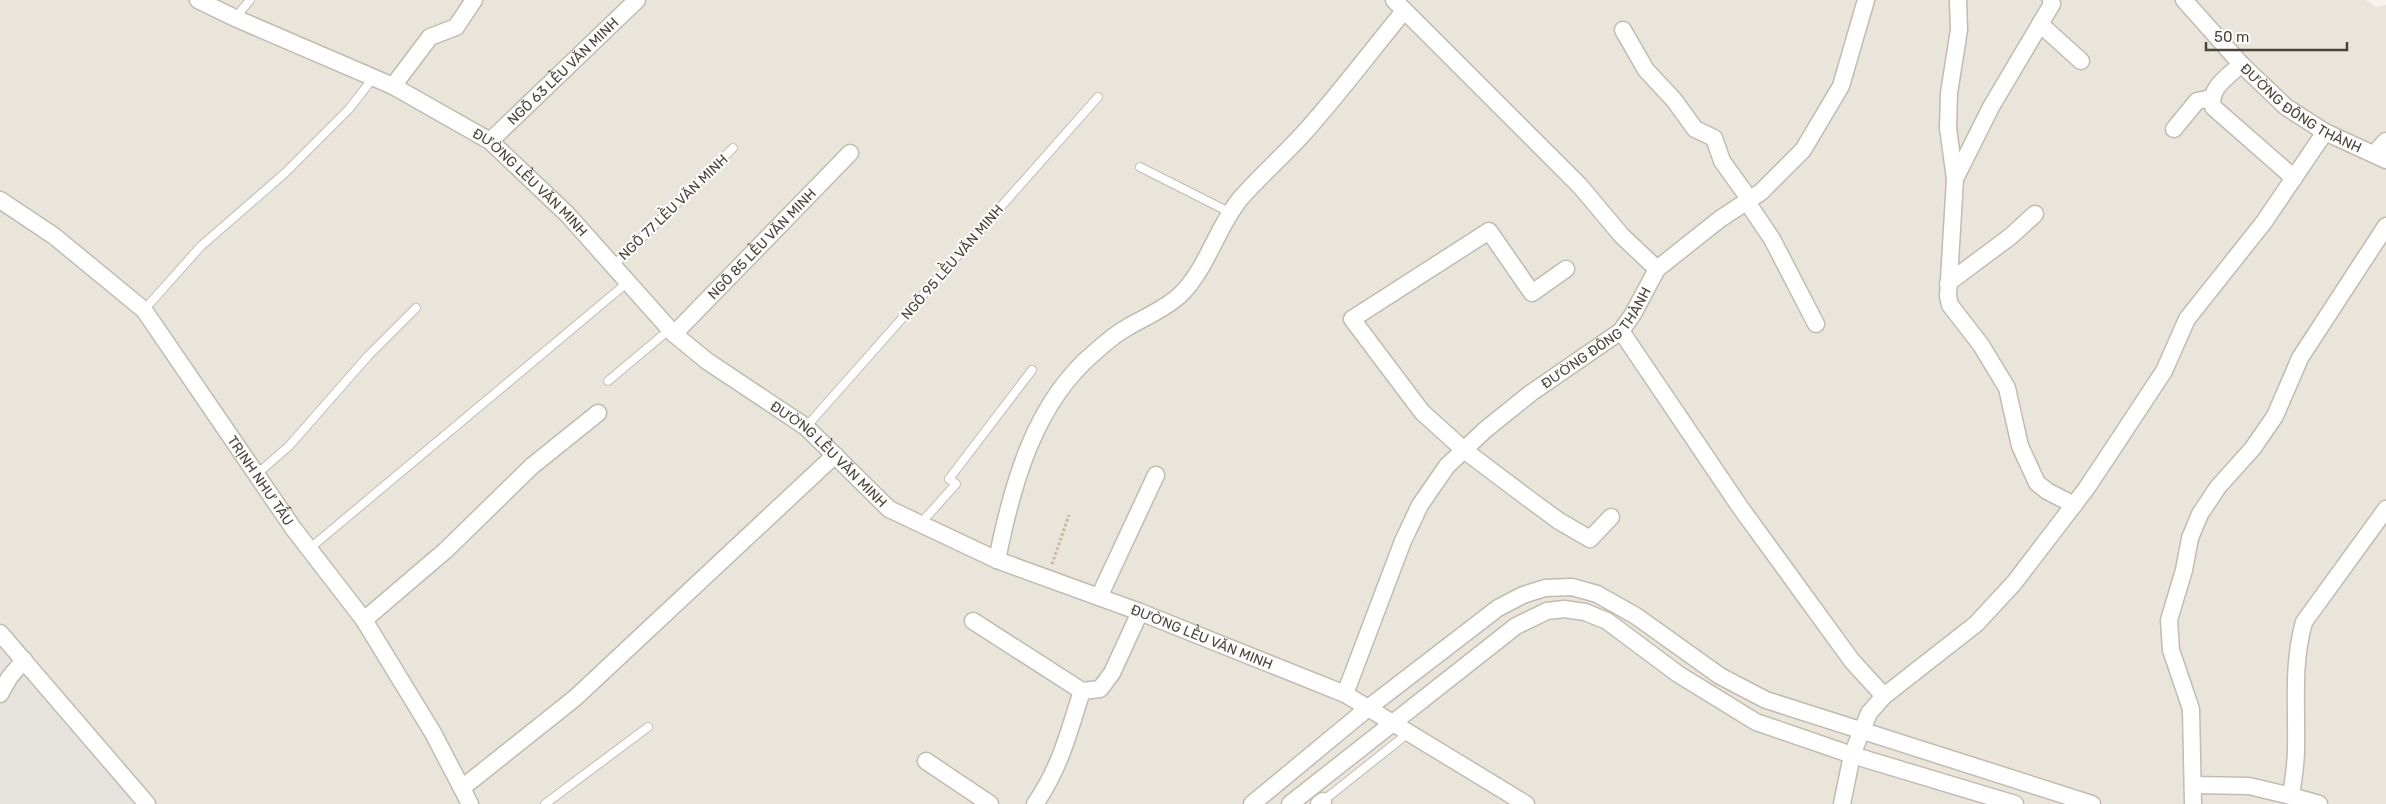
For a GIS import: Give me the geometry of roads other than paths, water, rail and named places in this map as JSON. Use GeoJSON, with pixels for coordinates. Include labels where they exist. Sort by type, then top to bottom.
{"type":"FeatureCollection","features":[{"type":"Feature","properties":{"kind":"street","name":"ĐƯỜNG LỀU VĂN MINH"},"geometry":{"type":"LineString","coordinates":[[198,0],[393,86],[490,141],[567,214],[672,332],[707,361],[806,426],[889,509],[997,560],[1140,612],[1345,694],[1526,804]]}},
{"type":"Feature","properties":{"kind":"street"},"geometry":{"type":"LineString","coordinates":[[393,86],[430,37],[456,27],[474,0]]}},
{"type":"Feature","properties":{"kind":"street","name":"NGÕ 63 LỀU VĂN MINH"},"geometry":{"type":"LineString","coordinates":[[490,141],[637,0]]}},
{"type":"Feature","properties":{"kind":"street","name":"ĐƯỜNG ĐÔNG THÀNH"},"geometry":{"type":"LineString","coordinates":[[1345,694],[1403,541],[1420,505],[1447,466],[1485,430],[1531,393],[1621,331],[1633,314],[1657,269],[1720,219],[1761,192],[1803,150],[1841,86],[1866,0]]}},
{"type":"Feature","properties":{"kind":"street"},"geometry":{"type":"LineString","coordinates":[[1958,0],[1959,30],[1949,93],[1948,128],[1955,179],[1948,283],[1950,305],[1981,345],[2007,388],[2020,446],[2037,483],[2047,491],[2074,505]]}},
{"type":"Feature","properties":{"kind":"street"},"geometry":{"type":"LineString","coordinates":[[1955,179],[1991,107],[2052,4],[2051,0]]}},
{"type":"Feature","properties":{"kind":"street","name":"ĐƯỜNG ĐÔNG THÀNH"},"geometry":{"type":"LineString","coordinates":[[2184,0],[2241,64],[2286,107],[2325,132],[2380,157]]}},
{"type":"Feature","properties":{"kind":"street"},"geometry":{"type":"LineString","coordinates":[[997,560],[1006,513],[1019,472],[1038,426],[1056,395],[1093,352],[1126,328],[1180,295],[1200,269],[1216,236],[1240,200],[1304,134],[1399,5],[1580,186],[1622,236],[1657,269]]}},
{"type":"Feature","properties":{"kind":"street"},"geometry":{"type":"LineString","coordinates":[[2040,24],[2081,60]]}},
{"type":"Feature","properties":{"kind":"street"},"geometry":{"type":"LineString","coordinates":[[1623,30],[1646,70],[1674,100],[1695,128],[1714,138],[1722,161],[1772,239],[1816,324]]}},
{"type":"Feature","properties":{"kind":"street"},"geometry":{"type":"LineString","coordinates":[[2241,64],[2214,91],[2211,98],[2213,107],[2294,178]]}},
{"type":"Feature","properties":{"kind":"street"},"geometry":{"type":"LineString","coordinates":[[2174,129],[2197,101],[2211,98]]}},
{"type":"Feature","properties":{"kind":"street"},"geometry":{"type":"LineString","coordinates":[[1842,804],[1852,755],[1861,729],[1870,713],[1884,696],[1976,624],[2014,584],[2074,505],[2164,371],[2187,319],[2264,222],[2325,132]]}},
{"type":"Feature","properties":{"kind":"street"},"geometry":{"type":"LineString","coordinates":[[2380,157],[2386,141]]}},
{"type":"Feature","properties":{"kind":"street","name":"NGÕ 85 LỀU VĂN MINH"},"geometry":{"type":"LineString","coordinates":[[672,332],[850,154]]}},
{"type":"Feature","properties":{"kind":"street","name":"TRỊNH NHƯ TẤU"},"geometry":{"type":"LineString","coordinates":[[0,200],[54,236],[144,310],[309,548],[364,620],[433,733],[470,804]]}},
{"type":"Feature","properties":{"kind":"street"},"geometry":{"type":"LineString","coordinates":[[1948,283],[2011,236],[2035,214]]}},
{"type":"Feature","properties":{"kind":"street"},"geometry":{"type":"LineString","coordinates":[[2193,804],[2190,709],[2171,650],[2169,620],[2184,570],[2190,538],[2200,514],[2218,487],[2252,448],[2275,416],[2300,358],[2386,226]]}},
{"type":"Feature","properties":{"kind":"street"},"geometry":{"type":"LineString","coordinates":[[1566,269],[1532,293],[1489,230],[1352,320],[1422,412],[1464,450],[1559,521],[1590,539],[1611,517]]}},
{"type":"Feature","properties":{"kind":"street"},"geometry":{"type":"LineString","coordinates":[[1621,331],[1740,507],[1852,661],[1884,696]]}},
{"type":"Feature","properties":{"kind":"street"},"geometry":{"type":"LineString","coordinates":[[364,620],[446,550],[532,466],[598,413]]}},
{"type":"Feature","properties":{"kind":"street"},"geometry":{"type":"LineString","coordinates":[[462,788],[575,698],[835,455]]}},
{"type":"Feature","properties":{"kind":"street"},"geometry":{"type":"LineString","coordinates":[[1099,597],[1156,476]]}},
{"type":"Feature","properties":{"kind":"street"},"geometry":{"type":"LineString","coordinates":[[2291,796],[2296,750],[2294,678],[2298,643],[2304,622],[2386,509]]}},
{"type":"Feature","properties":{"kind":"street"},"geometry":{"type":"LineString","coordinates":[[1252,804],[1368,708],[1498,608],[1523,595],[1546,588],[1572,587],[1597,594],[1636,616],[1720,676],[1766,700],[2092,804]]}},
{"type":"Feature","properties":{"kind":"street"},"geometry":{"type":"LineString","coordinates":[[1290,804],[1516,626],[1547,611],[1564,609],[1585,612],[1607,621],[1714,697],[1756,722],[1852,755],[2015,804]]}},
{"type":"Feature","properties":{"kind":"street"},"geometry":{"type":"LineString","coordinates":[[973,621],[1082,691],[1100,689],[1112,673],[1140,612]]}},
{"type":"Feature","properties":{"kind":"street"},"geometry":{"type":"LineString","coordinates":[[0,632],[147,804]]}},
{"type":"Feature","properties":{"kind":"street"},"geometry":{"type":"LineString","coordinates":[[1655,656],[1668,638]]}},
{"type":"Feature","properties":{"kind":"street"},"geometry":{"type":"LineString","coordinates":[[0,694],[9,678],[24,660]]}},
{"type":"Feature","properties":{"kind":"street"},"geometry":{"type":"LineString","coordinates":[[1035,804],[1047,787],[1066,746],[1082,691]]}},
{"type":"Feature","properties":{"kind":"street"},"geometry":{"type":"LineString","coordinates":[[926,761],[990,804]]}},
{"type":"Feature","properties":{"kind":"street"},"geometry":{"type":"LineString","coordinates":[[2193,785],[2249,786],[2318,804]]}},
{"type":"Feature","properties":{"kind":"lane"},"geometry":{"type":"LineString","coordinates":[[236,18],[250,0]]}},
{"type":"Feature","properties":{"kind":"lane"},"geometry":{"type":"LineString","coordinates":[[144,310],[201,246],[285,173],[349,109],[373,78]]}},
{"type":"Feature","properties":{"kind":"lane","name":"NGÕ 95 LỀU VĂN MINH"},"geometry":{"type":"LineString","coordinates":[[806,426],[1098,97]]}},
{"type":"Feature","properties":{"kind":"lane","name":"NGÕ 77 LỀU VĂN MINH"},"geometry":{"type":"LineString","coordinates":[[613,266],[733,148]]}},
{"type":"Feature","properties":{"kind":"lane"},"geometry":{"type":"LineString","coordinates":[[1140,167],[1231,213]]}},
{"type":"Feature","properties":{"kind":"lane"},"geometry":{"type":"LineString","coordinates":[[309,548],[628,282]]}},
{"type":"Feature","properties":{"kind":"lane"},"geometry":{"type":"LineString","coordinates":[[257,474],[289,446],[368,356],[416,308]]}},
{"type":"Feature","properties":{"kind":"lane"},"geometry":{"type":"LineString","coordinates":[[608,381],[672,332]]}},
{"type":"Feature","properties":{"kind":"lane"},"geometry":{"type":"LineString","coordinates":[[920,524],[956,484],[949,479],[1032,370]]}},
{"type":"Feature","properties":{"kind":"lane"},"geometry":{"type":"LineString","coordinates":[[545,804],[648,727]]}},
{"type":"Feature","properties":{"kind":"lane"},"geometry":{"type":"LineString","coordinates":[[1321,802],[1408,734]]}}]}
